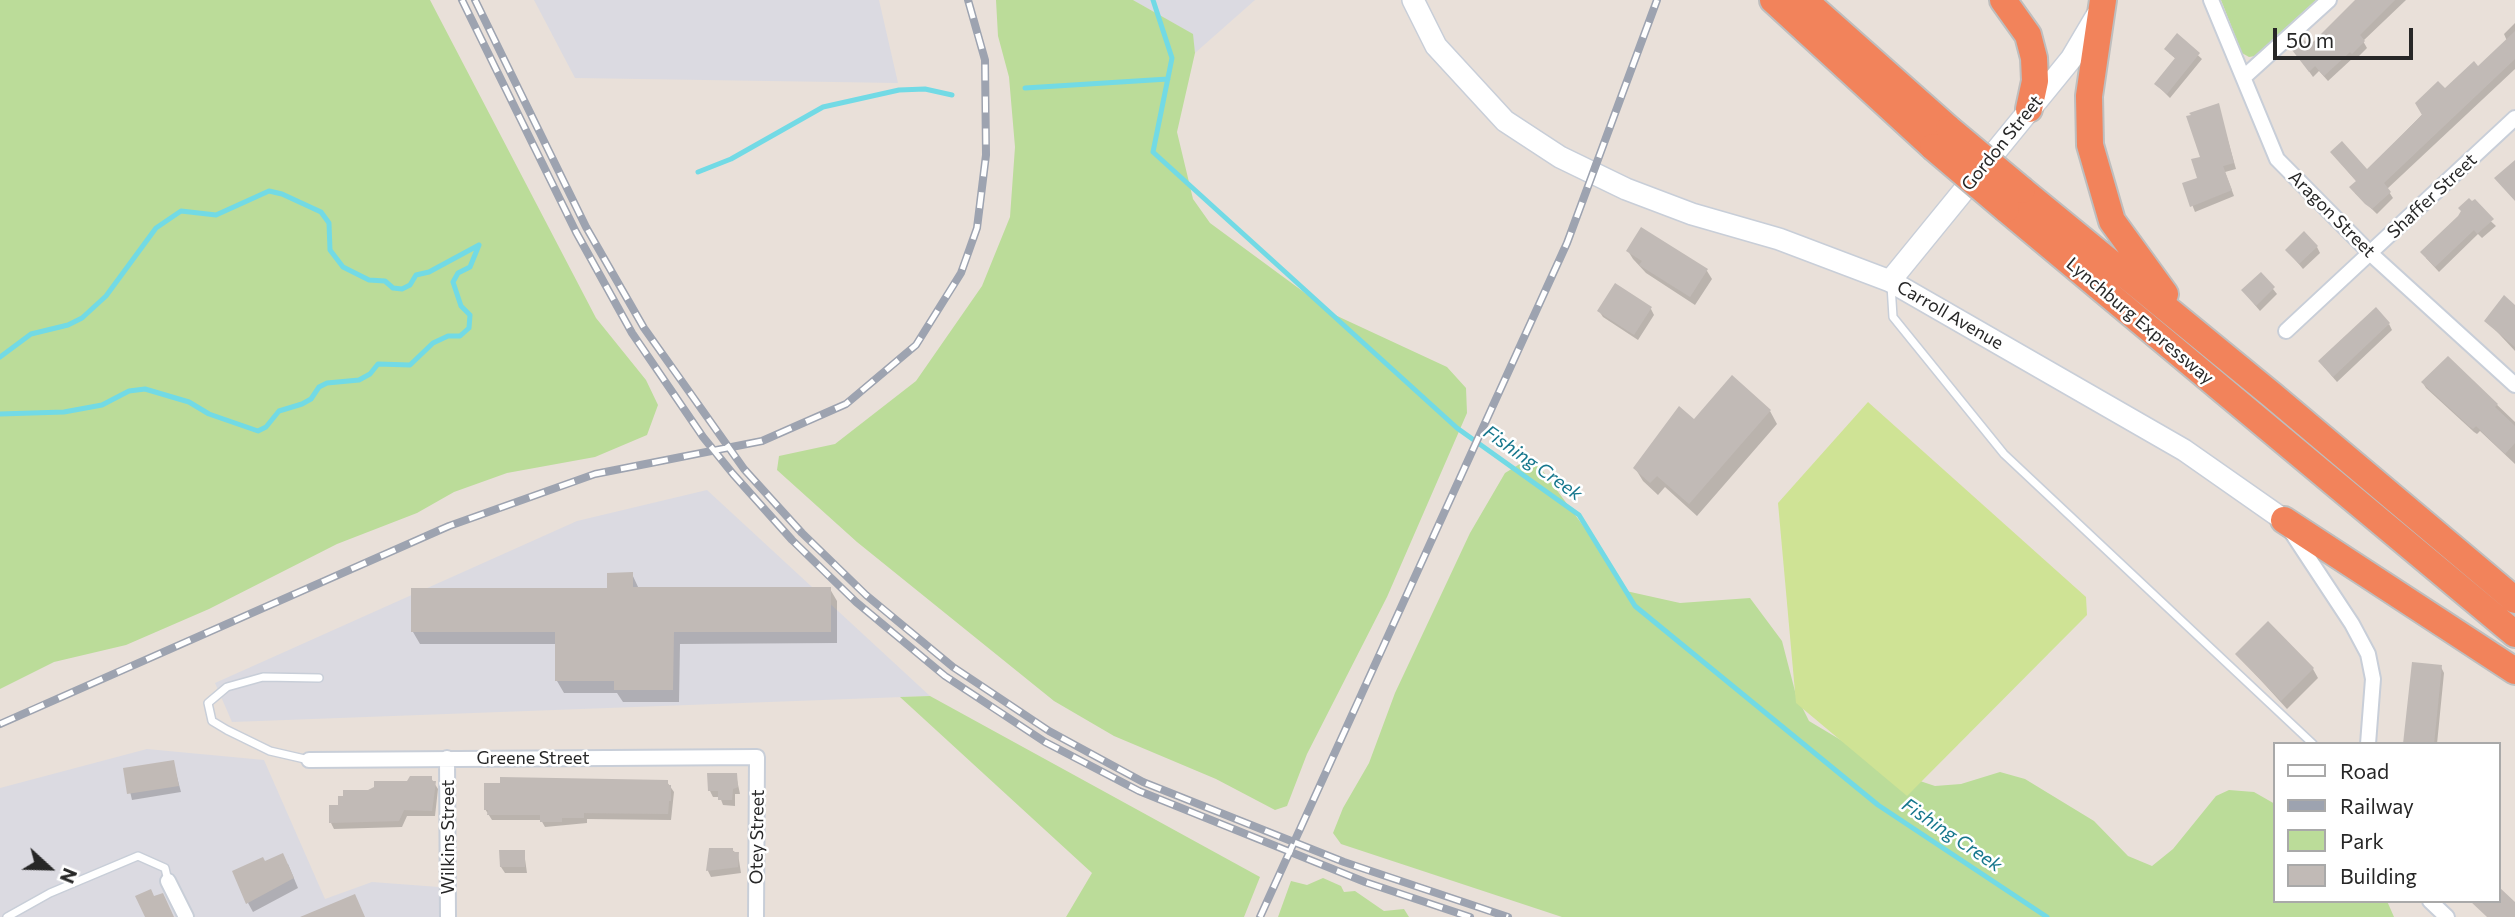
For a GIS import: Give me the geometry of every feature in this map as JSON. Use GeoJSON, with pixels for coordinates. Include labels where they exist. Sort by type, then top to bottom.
{"type":"FeatureCollection","features":[{"type":"Feature","properties":{"kind":"highway","name":"Lynchburg Expressway"},"geometry":{"type":"LineString","coordinates":[[1773,0],[2014,199],[2515,634]]}},
{"type":"Feature","properties":{"kind":"highway","name":"Lynchburg Expressway"},"geometry":{"type":"LineString","coordinates":[[1804,0],[1941,138]]}},
{"type":"Feature","properties":{"kind":"highway"},"geometry":{"type":"LineString","coordinates":[[2003,0],[2028,35],[2035,58],[2035,81],[2029,109]]}},
{"type":"Feature","properties":{"kind":"highway"},"geometry":{"type":"LineString","coordinates":[[2103,0],[2090,96],[2090,145],[2098,181],[2112,221],[2133,254],[2197,334]]}},
{"type":"Feature","properties":{"kind":"highway","name":"Lynchburg Expressway"},"geometry":{"type":"LineString","coordinates":[[2014,199],[2197,334],[2515,600]]}},
{"type":"Feature","properties":{"kind":"highway"},"geometry":{"type":"LineString","coordinates":[[2284,520],[2515,671]]}},
{"type":"Feature","properties":{"kind":"street","name":"Carroll Avenue"},"geometry":{"type":"LineString","coordinates":[[1413,0],[1436,46],[1505,121],[1560,157],[1626,189],[1692,214],[1779,239],[1891,281],[2184,450],[2284,520],[2352,624],[2368,654],[2373,679],[2368,742]]}},
{"type":"Feature","properties":{"kind":"street","name":"Gordon Street"},"geometry":{"type":"LineString","coordinates":[[1891,281],[2088,36],[2103,0]]}},
{"type":"Feature","properties":{"kind":"street","name":"Aragon Street"},"geometry":{"type":"LineString","coordinates":[[2211,0],[2277,159],[2371,254],[2515,386]]}},
{"type":"Feature","properties":{"kind":"street"},"geometry":{"type":"LineString","coordinates":[[2244,77],[2329,0]]}},
{"type":"Feature","properties":{"kind":"street","name":"Shaffer Street"},"geometry":{"type":"LineString","coordinates":[[2286,331],[2515,118]]}},
{"type":"Feature","properties":{"kind":"street","name":"Greene Street"},"geometry":{"type":"LineString","coordinates":[[309,760],[757,757]]}},
{"type":"Feature","properties":{"kind":"street","name":"Otey Street"},"geometry":{"type":"LineString","coordinates":[[756,917],[757,757]]}},
{"type":"Feature","properties":{"kind":"street","name":"Wilkins Street"},"geometry":{"type":"LineString","coordinates":[[447,758],[448,917]]}},
{"type":"Feature","properties":{"kind":"street"},"geometry":{"type":"LineString","coordinates":[[168,881],[186,917]]}},
{"type":"Feature","properties":{"kind":"street"},"geometry":{"type":"LineString","coordinates":[[2432,903],[2447,917]]}},
{"type":"Feature","properties":{"kind":"lane"},"geometry":{"type":"LineString","coordinates":[[1891,281],[1894,317],[2004,454],[2311,742]]}},
{"type":"Feature","properties":{"kind":"lane"},"geometry":{"type":"LineString","coordinates":[[309,760],[270,751],[227,730],[212,721],[208,703],[227,687],[263,677],[319,678]]}},
{"type":"Feature","properties":{"kind":"lane"},"geometry":{"type":"LineString","coordinates":[[7,917],[50,893],[138,856],[165,869],[168,881]]}},
{"type":"Feature","properties":{"kind":"shaded area"},"geometry":{"type":"Polygon","coordinates":[[[534,0],[879,0],[898,83],[575,78],[534,0]]]}},
{"type":"Feature","properties":{"kind":"shaded area"},"geometry":{"type":"Polygon","coordinates":[[[1133,0],[1255,0],[1195,53],[1192,34],[1133,0]]]}},
{"type":"Feature","properties":{"kind":"shaded area"},"geometry":{"type":"Polygon","coordinates":[[[707,490],[930,696],[232,722],[215,683],[577,521],[707,490]]]}},
{"type":"Feature","properties":{"kind":"shaded area"},"geometry":{"type":"Polygon","coordinates":[[[147,749],[264,760],[325,899],[372,882],[439,887],[440,917],[0,917],[0,788],[147,749]]]}},
{"type":"Feature","properties":{"kind":"green space"},"geometry":{"type":"Polygon","coordinates":[[[0,0],[430,0],[596,318],[646,380],[658,405],[647,435],[595,457],[507,473],[454,492],[417,513],[337,544],[209,609],[126,645],[54,662],[0,689],[0,0]]]}},
{"type":"Feature","properties":{"kind":"green space"},"geometry":{"type":"Polygon","coordinates":[[[996,0],[1133,0],[1193,34],[1195,53],[1177,132],[1193,199],[1210,223],[1335,315],[1447,367],[1466,388],[1467,413],[1387,597],[1307,754],[1287,806],[1275,810],[1216,779],[1114,736],[1054,701],[857,542],[777,470],[779,456],[835,444],[916,381],[982,286],[1010,217],[1015,147],[1009,77],[998,36],[996,0]]]}},
{"type":"Feature","properties":{"kind":"green space"},"geometry":{"type":"Polygon","coordinates":[[[2221,0],[2316,0],[2255,56],[2249,57],[2242,53],[2221,0]]]}},
{"type":"Feature","properties":{"kind":"green space"},"geometry":{"type":"Polygon","coordinates":[[[1868,402],[2086,597],[2087,615],[1907,796],[1796,703],[1778,503],[1868,402]]]}},
{"type":"Feature","properties":{"kind":"green space"},"geometry":{"type":"Polygon","coordinates":[[[1528,459],[1539,466],[1607,558],[1626,591],[1680,603],[1750,598],[1782,641],[1796,695],[1809,721],[1896,773],[1935,786],[1961,784],[2000,772],[2025,779],[2094,821],[2128,856],[2152,866],[2173,849],[2216,796],[2229,790],[2254,792],[2274,803],[2274,903],[2388,903],[2394,917],[1562,917],[1341,844],[1333,833],[1343,808],[1369,763],[1395,693],[1470,533],[1505,473],[1528,459]]]}},
{"type":"Feature","properties":{"kind":"green space"},"geometry":{"type":"Polygon","coordinates":[[[930,696],[1260,877],[1244,917],[1066,917],[1092,873],[900,697],[930,696]]]}},
{"type":"Feature","properties":{"kind":"green space"},"geometry":{"type":"Polygon","coordinates":[[[1323,878],[1341,886],[1344,892],[1355,891],[1384,911],[1404,909],[1409,917],[1278,917],[1291,881],[1307,885],[1323,878]]]}},
{"type":"Feature","properties":{"kind":"building"},"geometry":{"type":"Polygon","coordinates":[[[2355,0],[2395,0],[2360,35],[2365,41],[2352,54],[2350,52],[2324,76],[2315,66],[2309,72],[2292,50],[2303,39],[2307,43],[2313,42],[2355,0]]]}},
{"type":"Feature","properties":{"kind":"building"},"geometry":{"type":"Polygon","coordinates":[[[2515,31],[2515,59],[2384,183],[2391,192],[2372,209],[2365,204],[2349,187],[2356,181],[2330,152],[2342,141],[2367,169],[2422,115],[2415,103],[2438,81],[2445,88],[2474,61],[2478,66],[2515,31]]]}},
{"type":"Feature","properties":{"kind":"building"},"geometry":{"type":"Polygon","coordinates":[[[2177,33],[2200,53],[2167,94],[2154,84],[2175,58],[2164,49],[2177,33]]]}},
{"type":"Feature","properties":{"kind":"building"},"geometry":{"type":"Polygon","coordinates":[[[2219,103],[2234,163],[2223,166],[2232,190],[2190,207],[2182,183],[2197,178],[2191,159],[2200,157],[2186,116],[2219,103]]]}},
{"type":"Feature","properties":{"kind":"building"},"geometry":{"type":"Polygon","coordinates":[[[2515,160],[2515,201],[2494,178],[2515,160]]]}},
{"type":"Feature","properties":{"kind":"building"},"geometry":{"type":"Polygon","coordinates":[[[2469,198],[2472,201],[2475,199],[2494,219],[2477,234],[2474,230],[2435,267],[2420,252],[2458,216],[2461,211],[2458,208],[2469,198]]]}},
{"type":"Feature","properties":{"kind":"building"},"geometry":{"type":"Polygon","coordinates":[[[1641,227],[1708,269],[1690,297],[1639,265],[1642,261],[1626,251],[1641,227]]]}},
{"type":"Feature","properties":{"kind":"building"},"geometry":{"type":"Polygon","coordinates":[[[2304,231],[2318,246],[2299,264],[2285,250],[2304,231]]]}},
{"type":"Feature","properties":{"kind":"building"},"geometry":{"type":"Polygon","coordinates":[[[2261,272],[2275,287],[2256,306],[2241,290],[2261,272]]]}},
{"type":"Feature","properties":{"kind":"building"},"geometry":{"type":"Polygon","coordinates":[[[1615,283],[1652,307],[1634,335],[1597,311],[1615,283]]]}},
{"type":"Feature","properties":{"kind":"building"},"geometry":{"type":"Polygon","coordinates":[[[2504,295],[2515,305],[2515,347],[2484,321],[2504,295]]]}},
{"type":"Feature","properties":{"kind":"building"},"geometry":{"type":"Polygon","coordinates":[[[2376,307],[2390,323],[2333,377],[2318,361],[2376,307]]]}},
{"type":"Feature","properties":{"kind":"building"},"geometry":{"type":"Polygon","coordinates":[[[2448,356],[2498,404],[2495,407],[2515,426],[2515,443],[2505,454],[2476,426],[2473,429],[2469,426],[2421,382],[2448,356]]]}},
{"type":"Feature","properties":{"kind":"building"},"geometry":{"type":"Polygon","coordinates":[[[1732,375],[1771,410],[1689,504],[1657,476],[1650,483],[1633,468],[1679,406],[1694,419],[1732,375]]]}},
{"type":"Feature","properties":{"kind":"building"},"geometry":{"type":"Polygon","coordinates":[[[633,572],[633,587],[831,587],[831,632],[674,632],[673,690],[614,690],[614,681],[555,681],[555,632],[411,632],[411,588],[607,588],[607,573],[633,572]]]}},
{"type":"Feature","properties":{"kind":"building"},"geometry":{"type":"Polygon","coordinates":[[[2268,621],[2314,668],[2281,701],[2235,654],[2268,621]]]}},
{"type":"Feature","properties":{"kind":"building"},"geometry":{"type":"Polygon","coordinates":[[[2412,662],[2442,665],[2434,742],[2403,742],[2412,662]]]}},
{"type":"Feature","properties":{"kind":"building"},"geometry":{"type":"Polygon","coordinates":[[[174,760],[179,786],[127,794],[123,768],[174,760]]]}},
{"type":"Feature","properties":{"kind":"building"},"geometry":{"type":"Polygon","coordinates":[[[707,773],[737,773],[738,787],[733,789],[732,800],[718,800],[718,791],[708,791],[707,773]]]}},
{"type":"Feature","properties":{"kind":"building"},"geometry":{"type":"Polygon","coordinates":[[[410,776],[432,776],[432,781],[436,781],[432,811],[404,810],[399,821],[329,823],[329,805],[338,805],[338,796],[343,796],[343,790],[368,790],[374,787],[374,781],[407,781],[410,776]]]}},
{"type":"Feature","properties":{"kind":"building"},"geometry":{"type":"Polygon","coordinates":[[[500,777],[668,780],[668,785],[671,785],[671,801],[668,814],[584,813],[584,818],[562,818],[562,822],[540,822],[540,815],[487,815],[488,810],[484,810],[484,783],[500,783],[500,777]]]}},
{"type":"Feature","properties":{"kind":"building"},"geometry":{"type":"Polygon","coordinates":[[[709,848],[733,848],[733,852],[739,852],[738,867],[706,871],[709,848]]]}},
{"type":"Feature","properties":{"kind":"building"},"geometry":{"type":"Polygon","coordinates":[[[499,850],[525,850],[525,867],[500,867],[499,850]]]}},
{"type":"Feature","properties":{"kind":"building"},"geometry":{"type":"Polygon","coordinates":[[[283,853],[294,878],[246,904],[232,871],[263,857],[265,861],[283,853]]]}},
{"type":"Feature","properties":{"kind":"building"},"geometry":{"type":"Polygon","coordinates":[[[151,889],[154,896],[163,893],[174,917],[145,917],[135,896],[151,889]]]}},
{"type":"Feature","properties":{"kind":"building"},"geometry":{"type":"Polygon","coordinates":[[[2501,889],[2515,902],[2515,917],[2487,917],[2472,903],[2501,903],[2501,889]]]}},
{"type":"Feature","properties":{"kind":"building"},"geometry":{"type":"Polygon","coordinates":[[[355,894],[365,917],[300,917],[355,894]]]}},
{"type":"Feature","properties":{"kind":"waterway","name":"Fishing Creek"},"geometry":{"type":"LineString","coordinates":[[1153,0],[1172,58],[1153,152],[1457,428],[1579,515],[1635,606],[1878,805],[2047,917]]}},
{"type":"Feature","properties":{"kind":"waterway"},"geometry":{"type":"LineString","coordinates":[[1025,88],[1168,79]]}},
{"type":"Feature","properties":{"kind":"waterway"},"geometry":{"type":"LineString","coordinates":[[698,172],[731,159],[823,107],[899,90],[925,89],[952,95]]}},
{"type":"Feature","properties":{"kind":"waterway"},"geometry":{"type":"LineString","coordinates":[[0,357],[31,334],[68,325],[82,318],[106,296],[156,228],[181,211],[216,215],[269,191],[282,194],[321,212],[329,223],[330,250],[343,267],[369,280],[385,281],[393,288],[402,289],[410,285],[416,275],[429,272],[479,245]]}},
{"type":"Feature","properties":{"kind":"waterway"},"geometry":{"type":"LineString","coordinates":[[0,414],[64,412],[102,405],[129,391],[145,389],[189,402],[209,414],[258,431],[266,427],[279,411],[311,399],[319,387],[327,383],[359,380],[370,374],[378,364],[410,365],[433,343],[448,336],[460,336],[469,328],[470,315],[461,306],[453,282],[458,273],[470,267],[479,245]]}},
{"type":"Feature","properties":{"kind":"railway"},"geometry":{"type":"LineString","coordinates":[[462,0],[576,232],[632,333],[703,437],[733,474],[792,540],[856,602],[945,676],[1045,742],[1139,791],[1365,882],[1470,917]]}},
{"type":"Feature","properties":{"kind":"railway"},"geometry":{"type":"LineString","coordinates":[[475,0],[586,227],[644,328],[744,469],[802,533],[866,595],[953,667],[1049,731],[1143,782],[1344,862],[1508,917]]}},
{"type":"Feature","properties":{"kind":"railway"},"geometry":{"type":"LineString","coordinates":[[0,724],[449,526],[595,474],[762,441],[846,404],[916,345],[961,273],[977,228],[986,155],[985,60],[968,0]]}},
{"type":"Feature","properties":{"kind":"railway"},"geometry":{"type":"LineString","coordinates":[[1260,917],[1567,243],[1657,0]]}}]}
